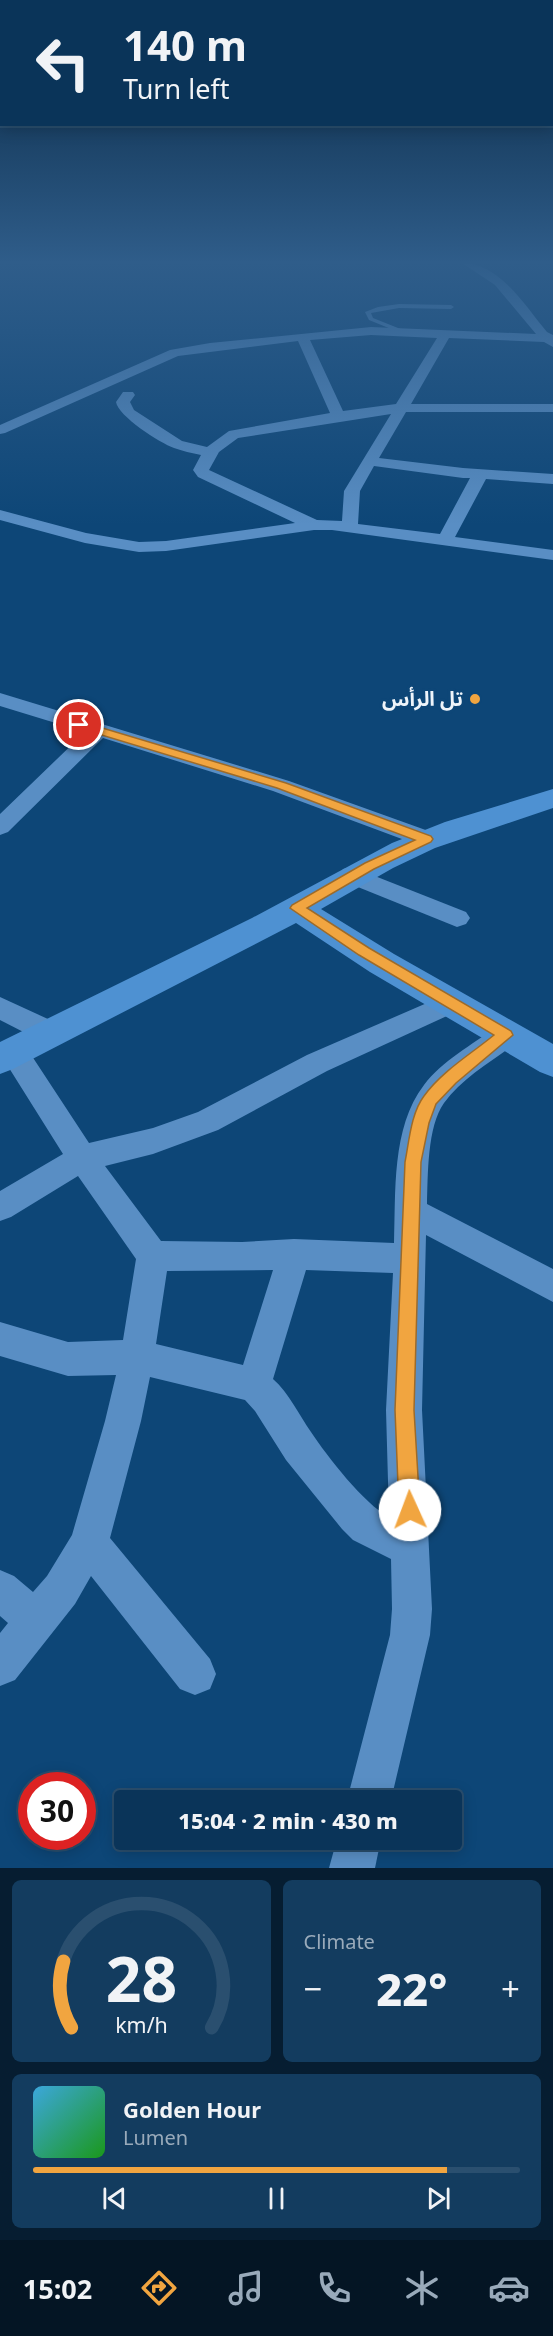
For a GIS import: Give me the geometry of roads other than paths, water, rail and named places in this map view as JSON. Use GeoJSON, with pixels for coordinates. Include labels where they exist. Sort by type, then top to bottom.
{"type":"FeatureCollection","features":[{"type":"Feature","properties":{"kind":"street"},"geometry":{"type":"LineString","coordinates":[[0,430],[176,353],[192,350]]}},
{"type":"Feature","properties":{"kind":"street"},"geometry":{"type":"LineString","coordinates":[[308,350],[338,416]]}},
{"type":"Feature","properties":{"kind":"street"},"geometry":{"type":"LineString","coordinates":[[350,526],[352,491],[436,350]]}},
{"type":"Feature","properties":{"kind":"street"},"geometry":{"type":"LineString","coordinates":[[128,395],[123,402],[124,408],[129,413],[177,444],[211,453]]}},
{"type":"Feature","properties":{"kind":"street"},"geometry":{"type":"LineString","coordinates":[[314,525],[204,474],[201,470],[203,463],[211,453],[234,434],[338,416],[401,408],[553,408]]}},
{"type":"Feature","properties":{"kind":"street"},"geometry":{"type":"LineString","coordinates":[[369,461],[480,475],[553,479]]}},
{"type":"Feature","properties":{"kind":"street"},"geometry":{"type":"LineString","coordinates":[[445,540],[480,475]]}},
{"type":"Feature","properties":{"kind":"street"},"geometry":{"type":"LineString","coordinates":[[0,515],[85,538],[138,547],[314,525],[350,526],[553,555]]}},
{"type":"Feature","properties":{"kind":"street"},"geometry":{"type":"LineString","coordinates":[[0,699],[281,786],[426,839]]}},
{"type":"Feature","properties":{"kind":"street"},"geometry":{"type":"LineString","coordinates":[[0,827],[98,731]]}},
{"type":"Feature","properties":{"kind":"street"},"geometry":{"type":"LineString","coordinates":[[0,1665],[61,1590],[89,1543],[123,1421],[137,1357],[153,1256],[7,1056],[116,1003],[352,876],[426,839],[553,798]]}},
{"type":"Feature","properties":{"kind":"street"},"geometry":{"type":"LineString","coordinates":[[352,876],[457,918]]}},
{"type":"Feature","properties":{"kind":"street"},"geometry":{"type":"LineString","coordinates":[[296,908],[450,1003],[553,1062]]}},
{"type":"Feature","properties":{"kind":"street"},"geometry":{"type":"LineString","coordinates":[[0,1207],[82,1158],[153,1141],[208,1121],[317,1063],[450,1003]]}},
{"type":"Feature","properties":{"kind":"street"},"geometry":{"type":"LineString","coordinates":[[0,1008],[51,1033]]}},
{"type":"Feature","properties":{"kind":"street"},"geometry":{"type":"LineString","coordinates":[[371,1790],[410,1635],[412,1609],[404,1410],[413,1212],[413,1162],[421,1123],[429,1101],[450,1079],[506,1035]]}},
{"type":"Feature","properties":{"kind":"street"},"geometry":{"type":"LineString","coordinates":[[413,1212],[553,1286]]}},
{"type":"Feature","properties":{"kind":"street"},"geometry":{"type":"LineString","coordinates":[[153,1256],[242,1257],[294,1254],[411,1259]]}},
{"type":"Feature","properties":{"kind":"street"},"geometry":{"type":"LineString","coordinates":[[254,1385],[294,1254]]}},
{"type":"Feature","properties":{"kind":"street"},"geometry":{"type":"LineString","coordinates":[[0,1339],[68,1359],[137,1357],[254,1385],[268,1398],[299,1447],[355,1516],[367,1526],[410,1548]]}},
{"type":"Feature","properties":{"kind":"street"},"geometry":{"type":"LineString","coordinates":[[89,1543],[195,1674]]}},
{"type":"Feature","properties":{"kind":"street"},"geometry":{"type":"LineString","coordinates":[[0,1590],[36,1621]]}},
{"type":"Feature","properties":{"kind":"street"},"geometry":{"type":"LineString","coordinates":[[352,1868],[356,1850]]}},
{"type":"Feature","properties":{"kind":"place","name":"تل الرأس"},"geometry":{"type":"Point","coordinates":[475,699]}}]}
